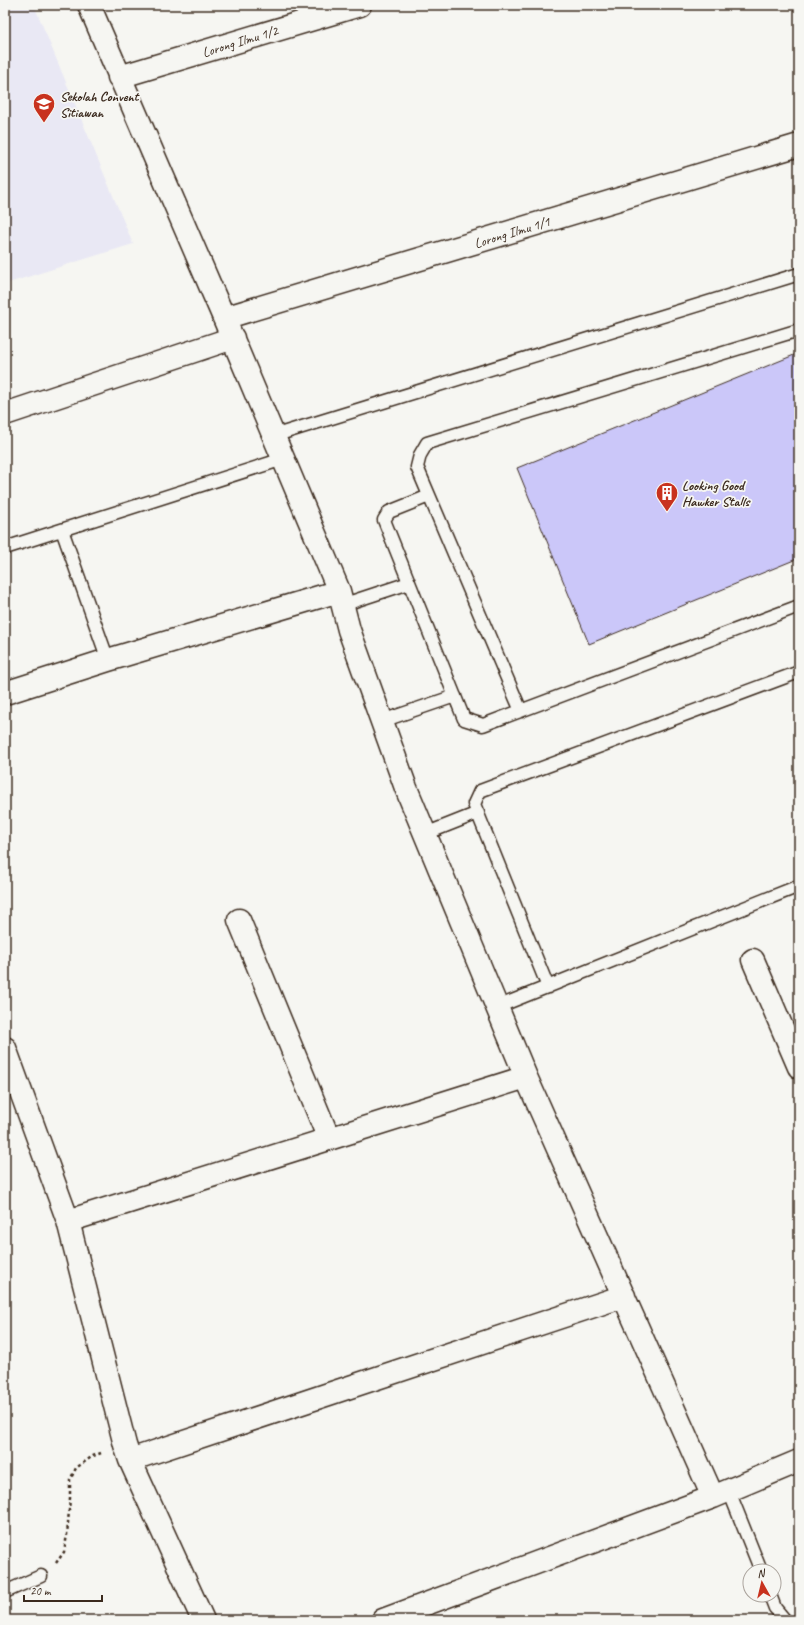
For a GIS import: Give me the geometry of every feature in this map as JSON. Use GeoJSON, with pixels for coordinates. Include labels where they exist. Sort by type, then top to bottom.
{"type":"FeatureCollection","features":[{"type":"Feature","properties":{"kind":"street"},"geometry":{"type":"LineString","coordinates":[[89,5],[233,338],[340,598],[349,630],[406,788],[526,1077],[624,1296],[721,1494]]}},
{"type":"Feature","properties":{"kind":"street","name":"Lorong Ilmu 1/2"},"geometry":{"type":"LineString","coordinates":[[119,77],[360,5]]}},
{"type":"Feature","properties":{"kind":"street","name":"Lorong Ilmu 1/1"},"geometry":{"type":"LineString","coordinates":[[224,318],[799,145]]}},
{"type":"Feature","properties":{"kind":"street"},"geometry":{"type":"LineString","coordinates":[[5,414],[233,338]]}},
{"type":"Feature","properties":{"kind":"street"},"geometry":{"type":"LineString","coordinates":[[5,693],[108,660],[340,598]]}},
{"type":"Feature","properties":{"kind":"street"},"geometry":{"type":"LineString","coordinates":[[239,920],[329,1138]]}},
{"type":"Feature","properties":{"kind":"street"},"geometry":{"type":"LineString","coordinates":[[753,960],[793,1034],[799,1067]]}},
{"type":"Feature","properties":{"kind":"street"},"geometry":{"type":"LineString","coordinates":[[5,1048],[68,1221],[127,1453],[203,1620]]}},
{"type":"Feature","properties":{"kind":"street"},"geometry":{"type":"LineString","coordinates":[[68,1221],[526,1077]]}},
{"type":"Feature","properties":{"kind":"street"},"geometry":{"type":"LineString","coordinates":[[127,1453],[624,1296]]}},
{"type":"Feature","properties":{"kind":"street"},"geometry":{"type":"LineString","coordinates":[[383,1620],[721,1494],[799,1461]]}},
{"type":"Feature","properties":{"kind":"lane"},"geometry":{"type":"LineString","coordinates":[[273,436],[799,274]]}},
{"type":"Feature","properties":{"kind":"lane"},"geometry":{"type":"LineString","coordinates":[[521,711],[417,467],[420,455],[427,443],[799,330]]}},
{"type":"Feature","properties":{"kind":"lane"},"geometry":{"type":"LineString","coordinates":[[5,548],[283,459]]}},
{"type":"Feature","properties":{"kind":"lane"},"geometry":{"type":"LineString","coordinates":[[429,496],[389,512],[384,520],[464,719],[483,725],[799,606]]}},
{"type":"Feature","properties":{"kind":"lane"},"geometry":{"type":"LineString","coordinates":[[62,530],[108,660]]}},
{"type":"Feature","properties":{"kind":"lane"},"geometry":{"type":"LineString","coordinates":[[340,598],[410,583]]}},
{"type":"Feature","properties":{"kind":"lane"},"geometry":{"type":"LineString","coordinates":[[548,987],[474,804],[480,792],[799,672]]}},
{"type":"Feature","properties":{"kind":"lane"},"geometry":{"type":"LineString","coordinates":[[382,721],[455,696]]}},
{"type":"Feature","properties":{"kind":"lane"},"geometry":{"type":"LineString","coordinates":[[426,834],[478,813]]}},
{"type":"Feature","properties":{"kind":"lane"},"geometry":{"type":"LineString","coordinates":[[497,1007],[799,886]]}},
{"type":"Feature","properties":{"kind":"lane"},"geometry":{"type":"LineString","coordinates":[[721,1494],[757,1563]]}},
{"type":"Feature","properties":{"kind":"lane"},"geometry":{"type":"LineString","coordinates":[[5,1592],[41,1576]]}},
{"type":"Feature","properties":{"kind":"lane"},"geometry":{"type":"LineString","coordinates":[[773,1603],[775,1608],[785,1620]]}},
{"type":"Feature","properties":{"kind":"path"},"geometry":{"type":"LineString","coordinates":[[41,1576],[55,1564],[64,1552],[70,1506],[70,1480],[76,1468],[93,1456],[127,1453]]}},
{"type":"Feature","properties":{"kind":"shaded area","name":"Sekolah Convent Sitiawan"},"geometry":{"type":"Polygon","coordinates":[[[5,5],[34,5],[133,244],[5,284],[5,5]]]}},
{"type":"Feature","properties":{"kind":"building","name":"Looking Good Hawker Stalls"},"geometry":{"type":"Polygon","coordinates":[[[799,353],[799,558],[589,644],[517,468],[799,353]]]}},
{"type":"Feature","properties":{"kind":"place","name":"Sekolah Convent Sitiawan"},"geometry":{"type":"Point","coordinates":[44,124]}},
{"type":"Feature","properties":{"kind":"place","name":"Looking Good Hawker Stalls"},"geometry":{"type":"Point","coordinates":[667,512]}}]}
